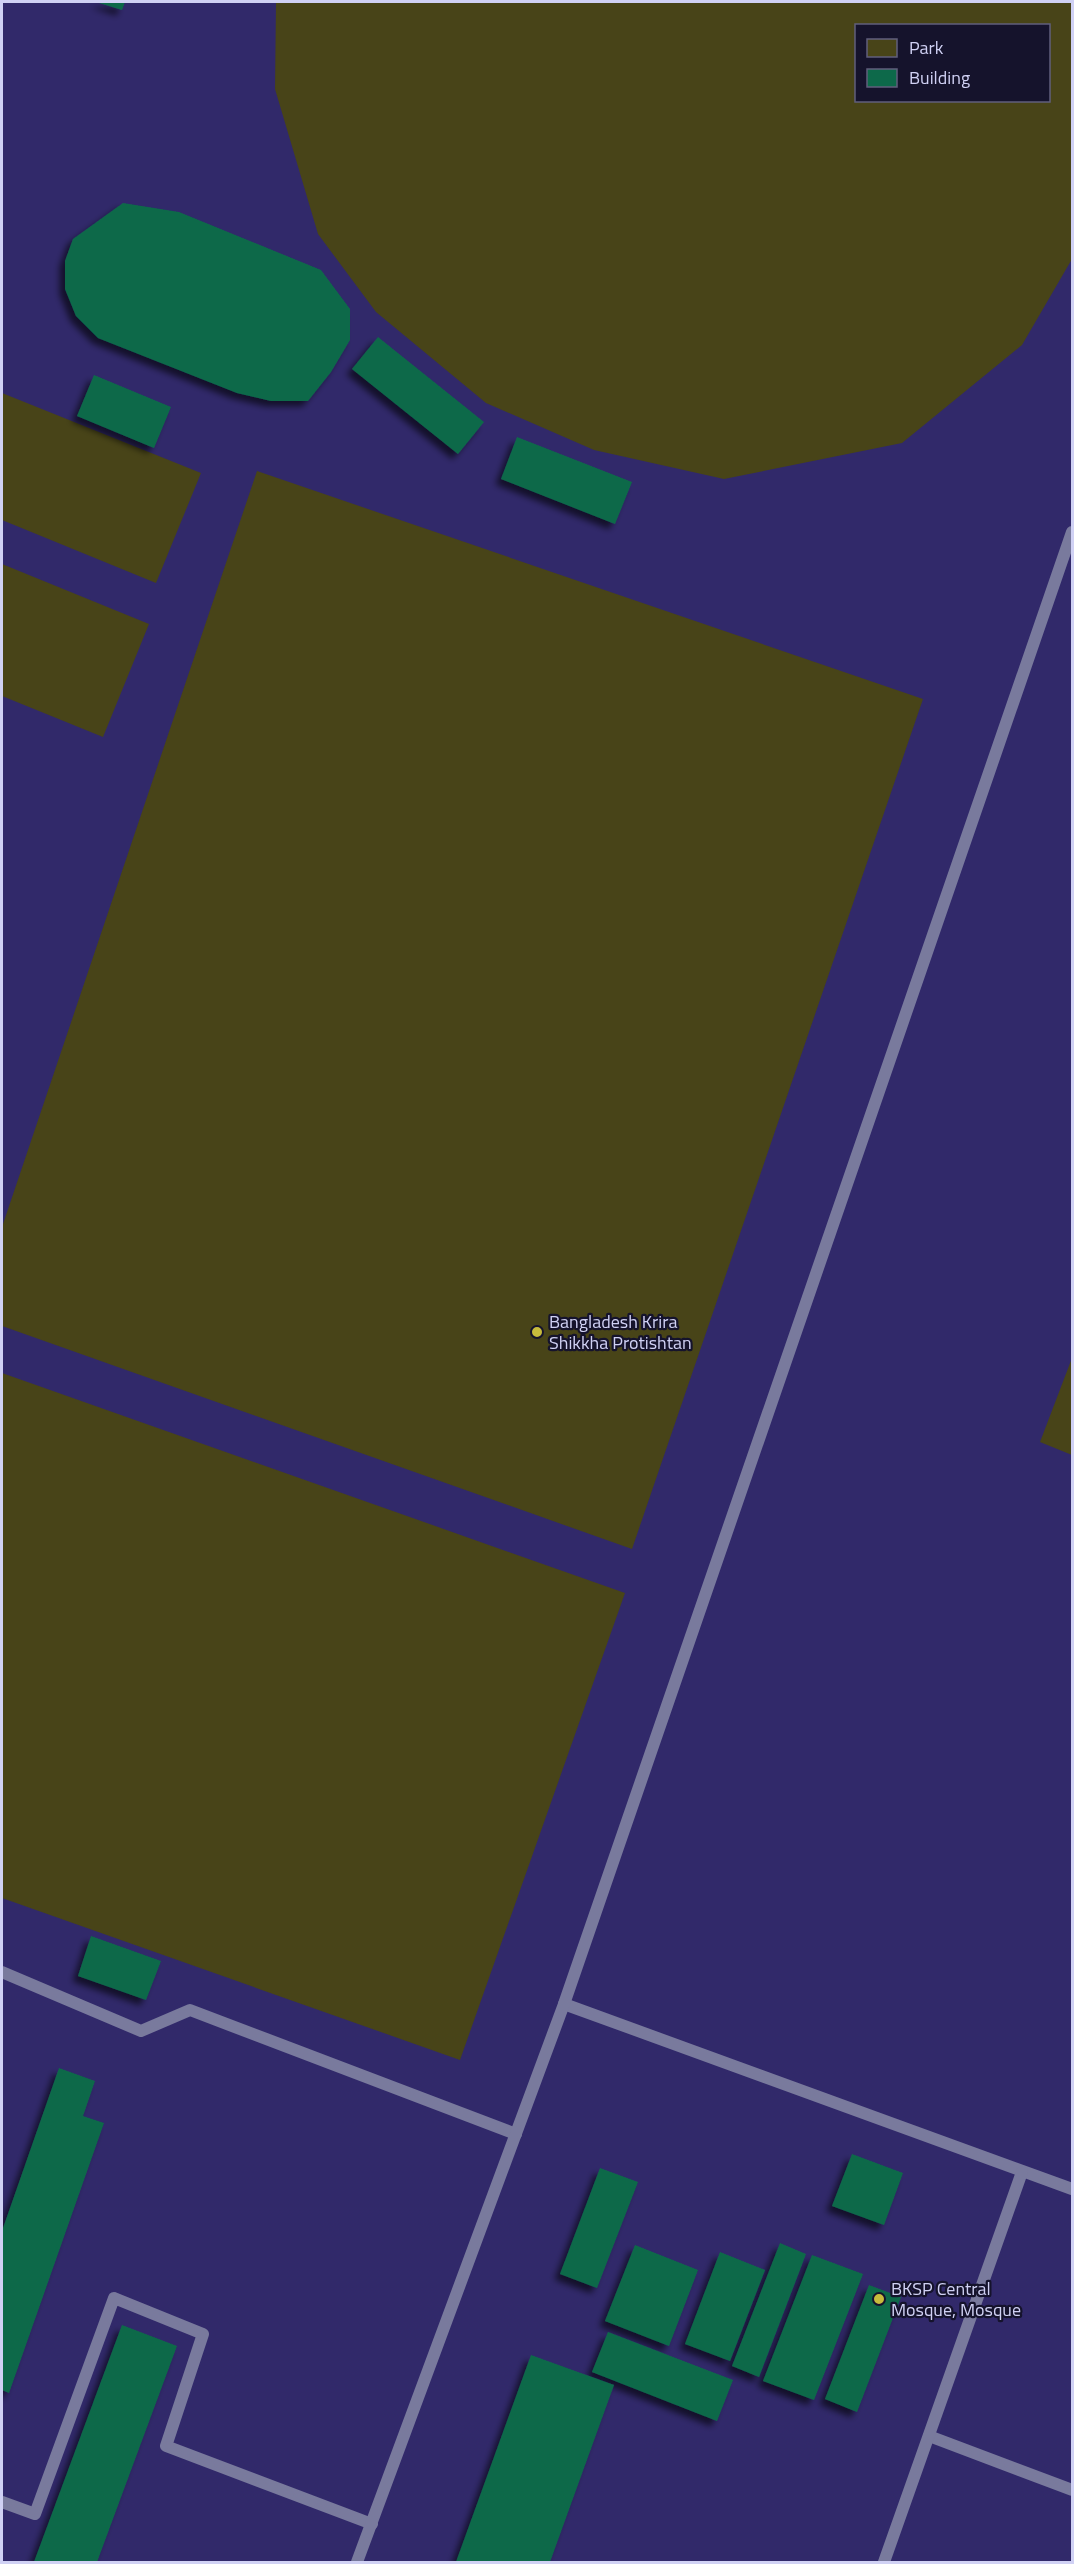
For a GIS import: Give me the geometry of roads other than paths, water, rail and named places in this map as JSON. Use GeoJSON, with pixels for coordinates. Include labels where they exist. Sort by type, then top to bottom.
{"type":"FeatureCollection","features":[{"type":"Feature","properties":{"kind":"lane"},"geometry":{"type":"LineString","coordinates":[[357,2562],[564,2004],[1072,532]]}},
{"type":"Feature","properties":{"kind":"lane"},"geometry":{"type":"LineString","coordinates":[[2,1972],[141,2031],[190,2010],[516,2134]]}},
{"type":"Feature","properties":{"kind":"lane"},"geometry":{"type":"LineString","coordinates":[[564,2004],[1072,2189]]}},
{"type":"Feature","properties":{"kind":"lane"},"geometry":{"type":"LineString","coordinates":[[884,2562],[1022,2172]]}},
{"type":"Feature","properties":{"kind":"lane"},"geometry":{"type":"LineString","coordinates":[[2,2502],[35,2514],[114,2298],[203,2334],[166,2446],[372,2524]]}},
{"type":"Feature","properties":{"kind":"lane"},"geometry":{"type":"LineString","coordinates":[[929,2436],[1072,2490]]}},
{"type":"Feature","properties":{"kind":"place","name":"Bangladesh Krira Shikkha Protishtan"},"geometry":{"type":"Point","coordinates":[537,1332]}},
{"type":"Feature","properties":{"kind":"place","name":"BKSP Central Mosque, Mosque"},"geometry":{"type":"Point","coordinates":[879,2299]}}]}
